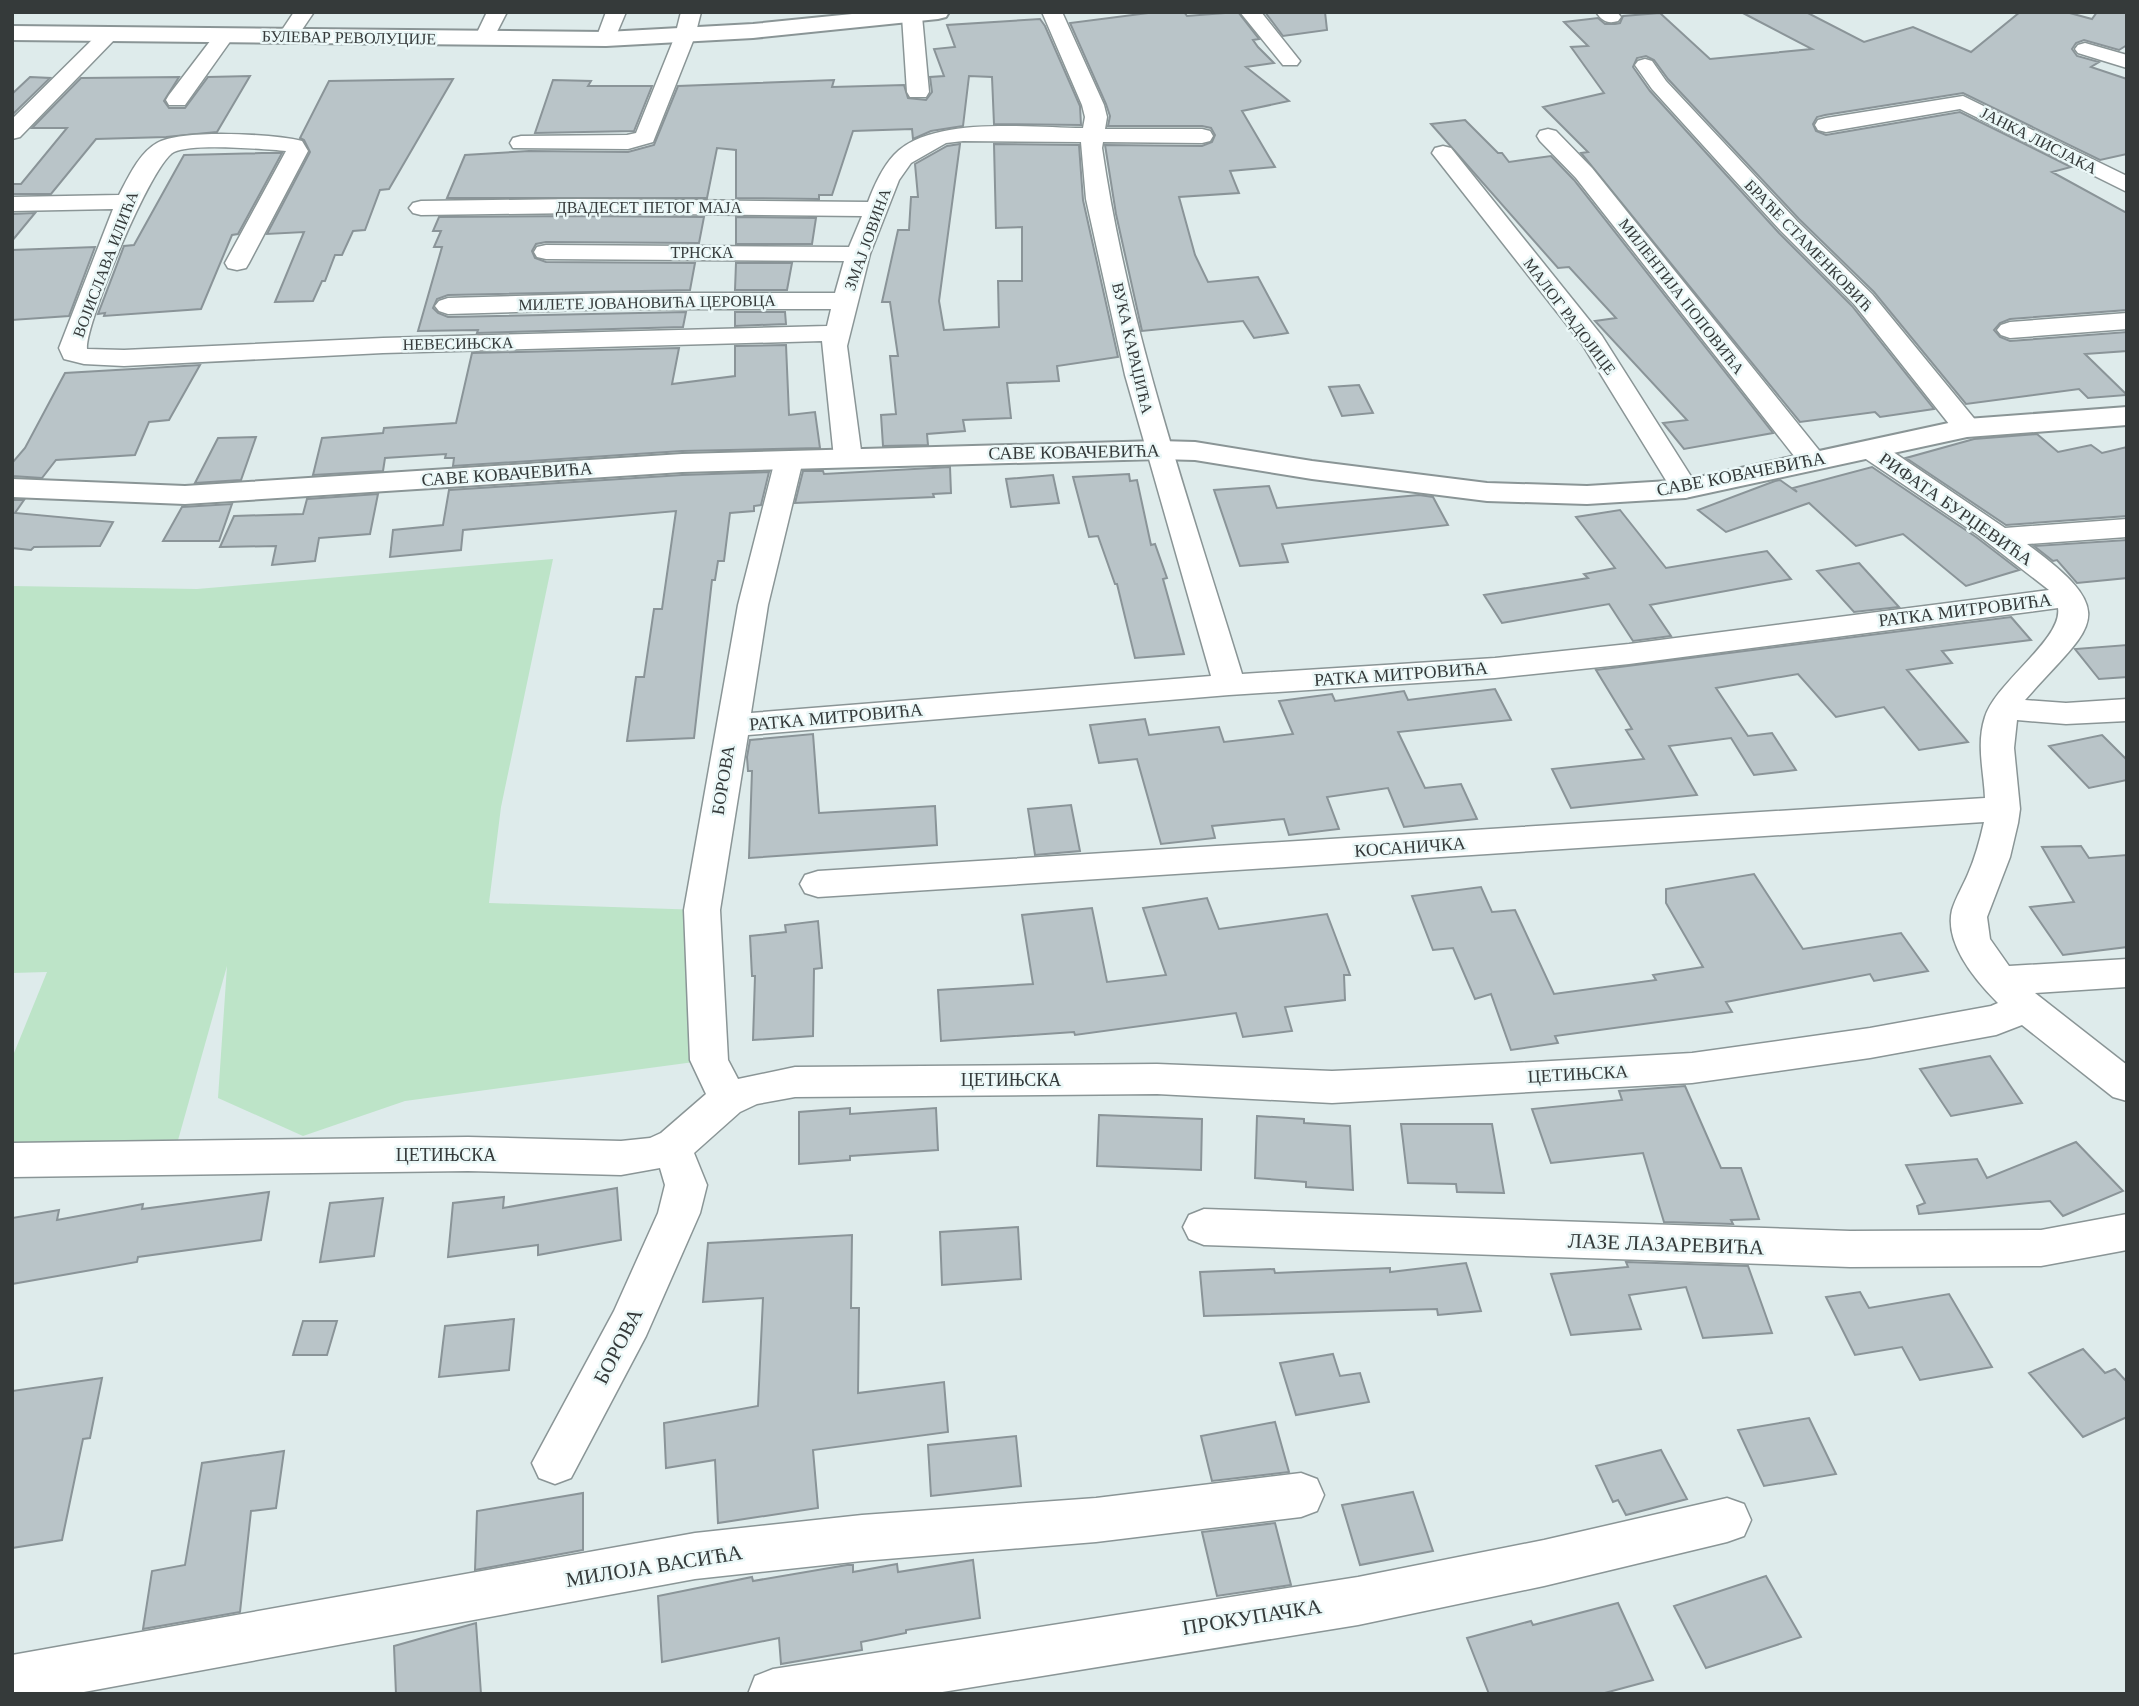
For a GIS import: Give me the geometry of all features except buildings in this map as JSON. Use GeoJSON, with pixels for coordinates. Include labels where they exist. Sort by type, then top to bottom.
{"type":"FeatureCollection","features":[{"type":"Feature","properties":{"kind":"street"},"geometry":{"type":"LineString","coordinates":[[288,36],[304,12]]}},
{"type":"Feature","properties":{"kind":"street"},"geometry":{"type":"LineString","coordinates":[[484,40],[497,12]]}},
{"type":"Feature","properties":{"kind":"street"},"geometry":{"type":"LineString","coordinates":[[606,39],[616,12]]}},
{"type":"Feature","properties":{"kind":"street"},"geometry":{"type":"LineString","coordinates":[[521,143],[628,142],[645,137],[685,36],[691,12]]}},
{"type":"Feature","properties":{"kind":"street","name":"БУЛЕВАР РЕВОЛУЦИЈЕ"},"geometry":{"type":"LineString","coordinates":[[12,33],[484,40],[606,39],[685,36],[938,12]]}},
{"type":"Feature","properties":{"kind":"street","name":"ВУКА КАРАЏИЋА"},"geometry":{"type":"LineString","coordinates":[[1052,12],[1093,105],[1096,117],[1091,148],[1098,199],[1138,375],[1228,685]]}},
{"type":"Feature","properties":{"kind":"street"},"geometry":{"type":"LineString","coordinates":[[1250,12],[1290,61]]}},
{"type":"Feature","properties":{"kind":"street"},"geometry":{"type":"LineString","coordinates":[[912,16],[918,92]]}},
{"type":"Feature","properties":{"kind":"street"},"geometry":{"type":"LineString","coordinates":[[12,132],[109,34]]}},
{"type":"Feature","properties":{"kind":"street"},"geometry":{"type":"LineString","coordinates":[[177,100],[224,36]]}},
{"type":"Feature","properties":{"kind":"street"},"geometry":{"type":"LineString","coordinates":[[2085,49],[2127,62]]}},
{"type":"Feature","properties":{"kind":"street","name":"БРАЋЕ СТАМЕНКОВИЋ"},"geometry":{"type":"LineString","coordinates":[[1645,65],[1660,85],[1789,226],[1863,299],[1967,428]]}},
{"type":"Feature","properties":{"kind":"street","name":"ЈАНКА ЛИСЈАКА"},"geometry":{"type":"LineString","coordinates":[[1826,125],[1963,102],[2127,185]]}},
{"type":"Feature","properties":{"kind":"street","name":"ЗМАЈ ЈОВИНА"},"geometry":{"type":"LineString","coordinates":[[848,458],[834,346],[858,254],[888,180],[903,158],[940,137],[963,134],[1202,136]]}},
{"type":"Feature","properties":{"kind":"street","name":"МИЛЕНТИЈА ПОПОВИЋА"},"geometry":{"type":"LineString","coordinates":[[1548,136],[1584,173],[1812,460]]}},
{"type":"Feature","properties":{"kind":"street","name":"ВОЈИСЛАВА ИЛИЋА"},"geometry":{"type":"LineString","coordinates":[[78,356],[72,348],[127,202],[155,155],[166,147],[202,144],[294,146],[297,151],[280,187],[237,263]]}},
{"type":"Feature","properties":{"kind":"street","name":"МАЛОГ РАДОЈИЦЕ"},"geometry":{"type":"LineString","coordinates":[[1443,153],[1593,341],[1685,489]]}},
{"type":"Feature","properties":{"kind":"street"},"geometry":{"type":"LineString","coordinates":[[12,204],[127,202]]}},
{"type":"Feature","properties":{"kind":"street","name":"ДВАДЕСЕТ ПЕТОГ МАЈА"},"geometry":{"type":"LineString","coordinates":[[421,208],[578,206],[877,209]]}},
{"type":"Feature","properties":{"kind":"street","name":"ТРНСКА"},"geometry":{"type":"LineString","coordinates":[[546,252],[858,254]]}},
{"type":"Feature","properties":{"kind":"street","name":"МИЛЕТЕ ЈОВАНОВИЋА ЦЕРОВЦА"},"geometry":{"type":"LineString","coordinates":[[448,306],[616,301],[846,301]]}},
{"type":"Feature","properties":{"kind":"street"},"geometry":{"type":"LineString","coordinates":[[2010,330],[2127,321]]}},
{"type":"Feature","properties":{"kind":"street","name":"НЕВЕСИЊСКА"},"geometry":{"type":"LineString","coordinates":[[78,356],[136,357],[374,345],[837,333]]}},
{"type":"Feature","properties":{"kind":"street","name":"САВЕ КОВАЧЕВИЋА"},"geometry":{"type":"LineString","coordinates":[[12,488],[186,495],[489,474],[789,460],[1159,450],[1195,451],[1486,492],[1587,495],[1685,489],[1967,428],[2127,416]]}},
{"type":"Feature","properties":{"kind":"street","name":"РИФАТА БУРЏЕВИЋА"},"geometry":{"type":"LineString","coordinates":[[1870,449],[2000,537],[2048,575],[2069,597]]}},
{"type":"Feature","properties":{"kind":"street","name":"БОРОВА"},"geometry":{"type":"LineString","coordinates":[[731,1098],[720,1084],[709,1060],[702,909],[753,605],[789,460]]}},
{"type":"Feature","properties":{"kind":"street"},"geometry":{"type":"LineString","coordinates":[[2000,537],[2127,528]]}},
{"type":"Feature","properties":{"kind":"street"},"geometry":{"type":"LineString","coordinates":[[2069,597],[2075,616],[2070,629],[2017,687],[1998,724],[1996,749],[2003,809],[1995,848],[1973,900],[1969,919],[1970,934],[1997,981],[2026,1008],[2127,1086]]}},
{"type":"Feature","properties":{"kind":"street","name":"РАТКА МИТРОВИЋА"},"geometry":{"type":"LineString","coordinates":[[732,725],[1228,685],[1494,668],[1629,654],[2069,597]]}},
{"type":"Feature","properties":{"kind":"street"},"geometry":{"type":"LineString","coordinates":[[2005,707],[2023,712],[2044,713],[2127,710]]}},
{"type":"Feature","properties":{"kind":"street","name":"КОСАНИЧКА"},"geometry":{"type":"LineString","coordinates":[[818,884],[2003,809]]}},
{"type":"Feature","properties":{"kind":"street"},"geometry":{"type":"LineString","coordinates":[[1997,981],[2127,973]]}},
{"type":"Feature","properties":{"kind":"street","name":"ЦЕТИЊСКА"},"geometry":{"type":"LineString","coordinates":[[12,1160],[468,1154],[621,1158],[651,1156],[669,1148],[731,1098],[762,1086],[795,1082],[1157,1079],[1332,1087],[1692,1068],[1968,1026],[2014,1015],[2026,1008]]}},
{"type":"Feature","properties":{"kind":"street","name":"БОРОВА"},"geometry":{"type":"LineString","coordinates":[[555,1463],[625,1334],[680,1213],[687,1185],[679,1163],[669,1148]]}},
{"type":"Feature","properties":{"kind":"street","name":"ЛАЗЕ ЛАЗАРЕВИЋА"},"geometry":{"type":"LineString","coordinates":[[1204,1227],[1850,1249],[2041,1248],[2127,1232]]}},
{"type":"Feature","properties":{"kind":"street","name":"МИЛОЈА ВАСИЋА"},"geometry":{"type":"LineString","coordinates":[[12,1680],[695,1556],[862,1538],[1096,1520],[1301,1495]]}},
{"type":"Feature","properties":{"kind":"street","name":"ПРОКУПАЧКА"},"geometry":{"type":"LineString","coordinates":[[773,1694],[1358,1601],[1544,1563],[1727,1520]]}},
{"type":"Feature","properties":{"kind":"green space"},"geometry":{"type":"Polygon","coordinates":[[[553,559],[501,807],[489,903],[702,910],[709,1060],[405,1101],[303,1136],[218,1098],[227,966],[173,1158],[12,1142],[12,1058],[47,972],[12,973],[12,586],[197,589],[553,559]]]}}]}
